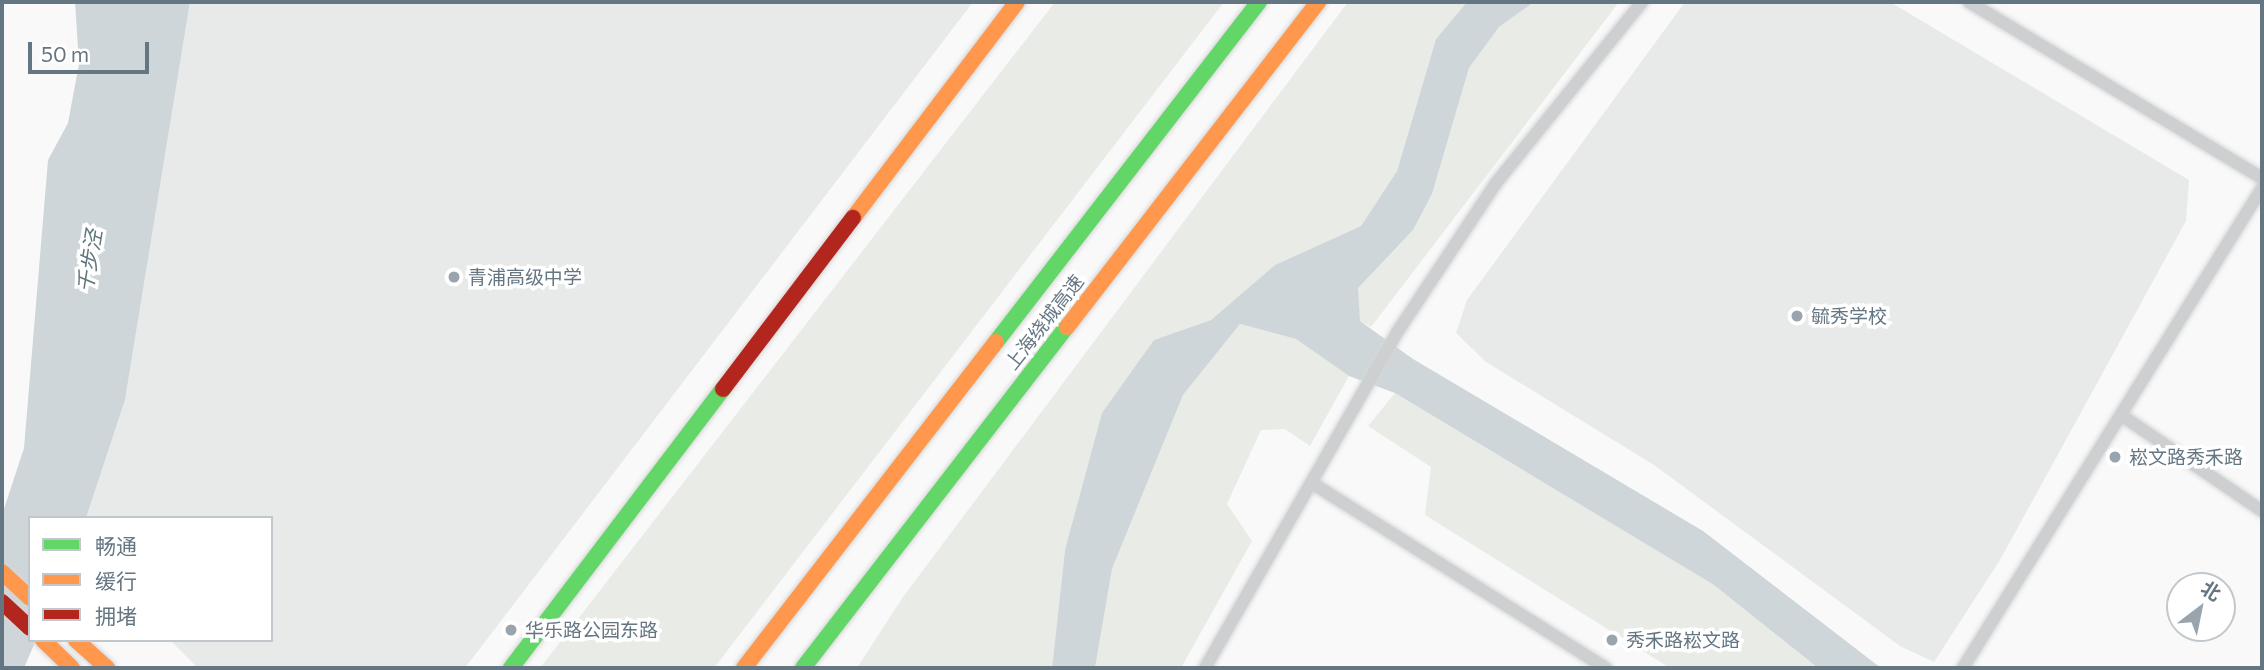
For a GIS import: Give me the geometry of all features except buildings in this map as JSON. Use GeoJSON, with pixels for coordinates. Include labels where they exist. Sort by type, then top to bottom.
{"type":"FeatureCollection","features":[{"type":"Feature","properties":{"kind":"main road"},"geometry":{"type":"LineString","coordinates":[[511,668],[1017,2]]}},
{"type":"Feature","properties":{"kind":"main road","name":"上海绕城高速"},"geometry":{"type":"LineString","coordinates":[[744,668],[1259,2]]}},
{"type":"Feature","properties":{"kind":"main road","name":"上海绕城高速"},"geometry":{"type":"LineString","coordinates":[[803,668],[1318,2]]}},
{"type":"Feature","properties":{"kind":"main road"},"geometry":{"type":"LineString","coordinates":[[2,572],[28,596]]}},
{"type":"Feature","properties":{"kind":"main road"},"geometry":{"type":"LineString","coordinates":[[2,602],[28,626]]}},
{"type":"Feature","properties":{"kind":"main road"},"geometry":{"type":"LineString","coordinates":[[44,642],[72,668]]}},
{"type":"Feature","properties":{"kind":"main road"},"geometry":{"type":"LineString","coordinates":[[78,642],[107,668]]}},
{"type":"Feature","properties":{"kind":"street"},"geometry":{"type":"LineString","coordinates":[[1205,668],[1312,483],[1356,399],[1398,331],[1496,183],[1642,2]]}},
{"type":"Feature","properties":{"kind":"street"},"geometry":{"type":"LineString","coordinates":[[1969,2],[2262,178]]}},
{"type":"Feature","properties":{"kind":"street"},"geometry":{"type":"LineString","coordinates":[[1963,668],[2262,188]]}},
{"type":"Feature","properties":{"kind":"street"},"geometry":{"type":"LineString","coordinates":[[2121,415],[2262,512]]}},
{"type":"Feature","properties":{"kind":"street"},"geometry":{"type":"LineString","coordinates":[[1312,483],[1606,668]]}},
{"type":"Feature","properties":{"kind":"shaded area","name":"青浦高级中学"},"geometry":{"type":"Polygon","coordinates":[[[190,2],[973,2],[465,668],[198,668],[172,642],[273,642],[273,516],[87,516],[125,400],[190,2]]]}},
{"type":"Feature","properties":{"kind":"shaded area"},"geometry":{"type":"Polygon","coordinates":[[[1055,2],[1224,2],[714,668],[540,668],[1055,2]]]}},
{"type":"Feature","properties":{"kind":"shaded area"},"geometry":{"type":"Polygon","coordinates":[[[1348,2],[1467,2],[1436,39],[1397,171],[1361,226],[1275,265],[1211,320],[1154,340],[1065,550],[1052,668],[857,668],[903,597],[1348,2]]]}},
{"type":"Feature","properties":{"kind":"shaded area"},"geometry":{"type":"Polygon","coordinates":[[[1534,2],[1619,2],[1371,327],[1360,321],[1357,288],[1413,230],[1432,194],[1469,68],[1499,27],[1534,2]]]}},
{"type":"Feature","properties":{"kind":"shaded area","name":"毓秀学校"},"geometry":{"type":"Polygon","coordinates":[[[1685,2],[1890,2],[2189,180],[2186,221],[2000,560],[1934,662],[1900,646],[1654,465],[1486,362],[1456,333],[1467,300],[1685,2]]]}},
{"type":"Feature","properties":{"kind":"shaded area"},"geometry":{"type":"Polygon","coordinates":[[[1240,324],[1296,339],[1349,376],[1310,446],[1285,429],[1261,430],[1227,504],[1252,541],[1181,668],[1095,668],[1112,569],[1183,395],[1240,324]]]}},
{"type":"Feature","properties":{"kind":"shaded area"},"geometry":{"type":"Polygon","coordinates":[[[1395,393],[1714,585],[1818,668],[1670,668],[1425,515],[1431,467],[1368,426],[1395,393]]]}},
{"type":"Feature","properties":{"kind":"water","name":"千步泾"},"geometry":{"type":"Polygon","coordinates":[[[75,2],[190,2],[125,400],[87,516],[28,516],[28,642],[35,642],[24,668],[2,668],[2,515],[24,448],[48,160],[68,123],[79,64],[75,2]]]}},
{"type":"Feature","properties":{"kind":"water"},"geometry":{"type":"Polygon","coordinates":[[[1467,2],[1534,2],[1499,27],[1469,68],[1432,194],[1413,230],[1358,288],[1360,321],[1413,359],[1703,531],[1881,668],[1818,668],[1714,585],[1395,393],[1349,376],[1296,339],[1240,324],[1183,395],[1112,569],[1095,668],[1052,668],[1065,550],[1102,413],[1154,340],[1211,320],[1275,265],[1361,226],[1397,171],[1436,39],[1467,2]]]}},
{"type":"Feature","properties":{"kind":"traffic: fast"},"geometry":{"type":"LineString","coordinates":[[996,342],[1259,2]]}},
{"type":"Feature","properties":{"kind":"traffic: fast"},"geometry":{"type":"LineString","coordinates":[[803,668],[1067,327]]}},
{"type":"Feature","properties":{"kind":"traffic: fast"},"geometry":{"type":"LineString","coordinates":[[511,668],[723,389]]}},
{"type":"Feature","properties":{"kind":"traffic: slow"},"geometry":{"type":"LineString","coordinates":[[853,218],[1017,2]]}},
{"type":"Feature","properties":{"kind":"traffic: slow"},"geometry":{"type":"LineString","coordinates":[[1067,327],[1318,2]]}},
{"type":"Feature","properties":{"kind":"traffic: slow"},"geometry":{"type":"LineString","coordinates":[[744,668],[996,342]]}},
{"type":"Feature","properties":{"kind":"traffic: slow"},"geometry":{"type":"LineString","coordinates":[[2,572],[28,596]]}},
{"type":"Feature","properties":{"kind":"traffic: slow"},"geometry":{"type":"LineString","coordinates":[[45,642],[72,668]]}},
{"type":"Feature","properties":{"kind":"traffic: slow"},"geometry":{"type":"LineString","coordinates":[[78,642],[107,668]]}},
{"type":"Feature","properties":{"kind":"traffic: jam"},"geometry":{"type":"LineString","coordinates":[[723,389],[853,218]]}},
{"type":"Feature","properties":{"kind":"traffic: jam"},"geometry":{"type":"LineString","coordinates":[[2,602],[28,626]]}},
{"type":"Feature","properties":{"kind":"place","name":"青浦高级中学"},"geometry":{"type":"Point","coordinates":[454,277]}},
{"type":"Feature","properties":{"kind":"place","name":"毓秀学校"},"geometry":{"type":"Point","coordinates":[1797,316]}},
{"type":"Feature","properties":{"kind":"place","name":"崧文路秀禾路"},"geometry":{"type":"Point","coordinates":[2115,457]}},
{"type":"Feature","properties":{"kind":"place","name":"华乐路公园东路"},"geometry":{"type":"Point","coordinates":[511,630]}},
{"type":"Feature","properties":{"kind":"place","name":"秀禾路崧文路"},"geometry":{"type":"Point","coordinates":[1612,640]}}]}
